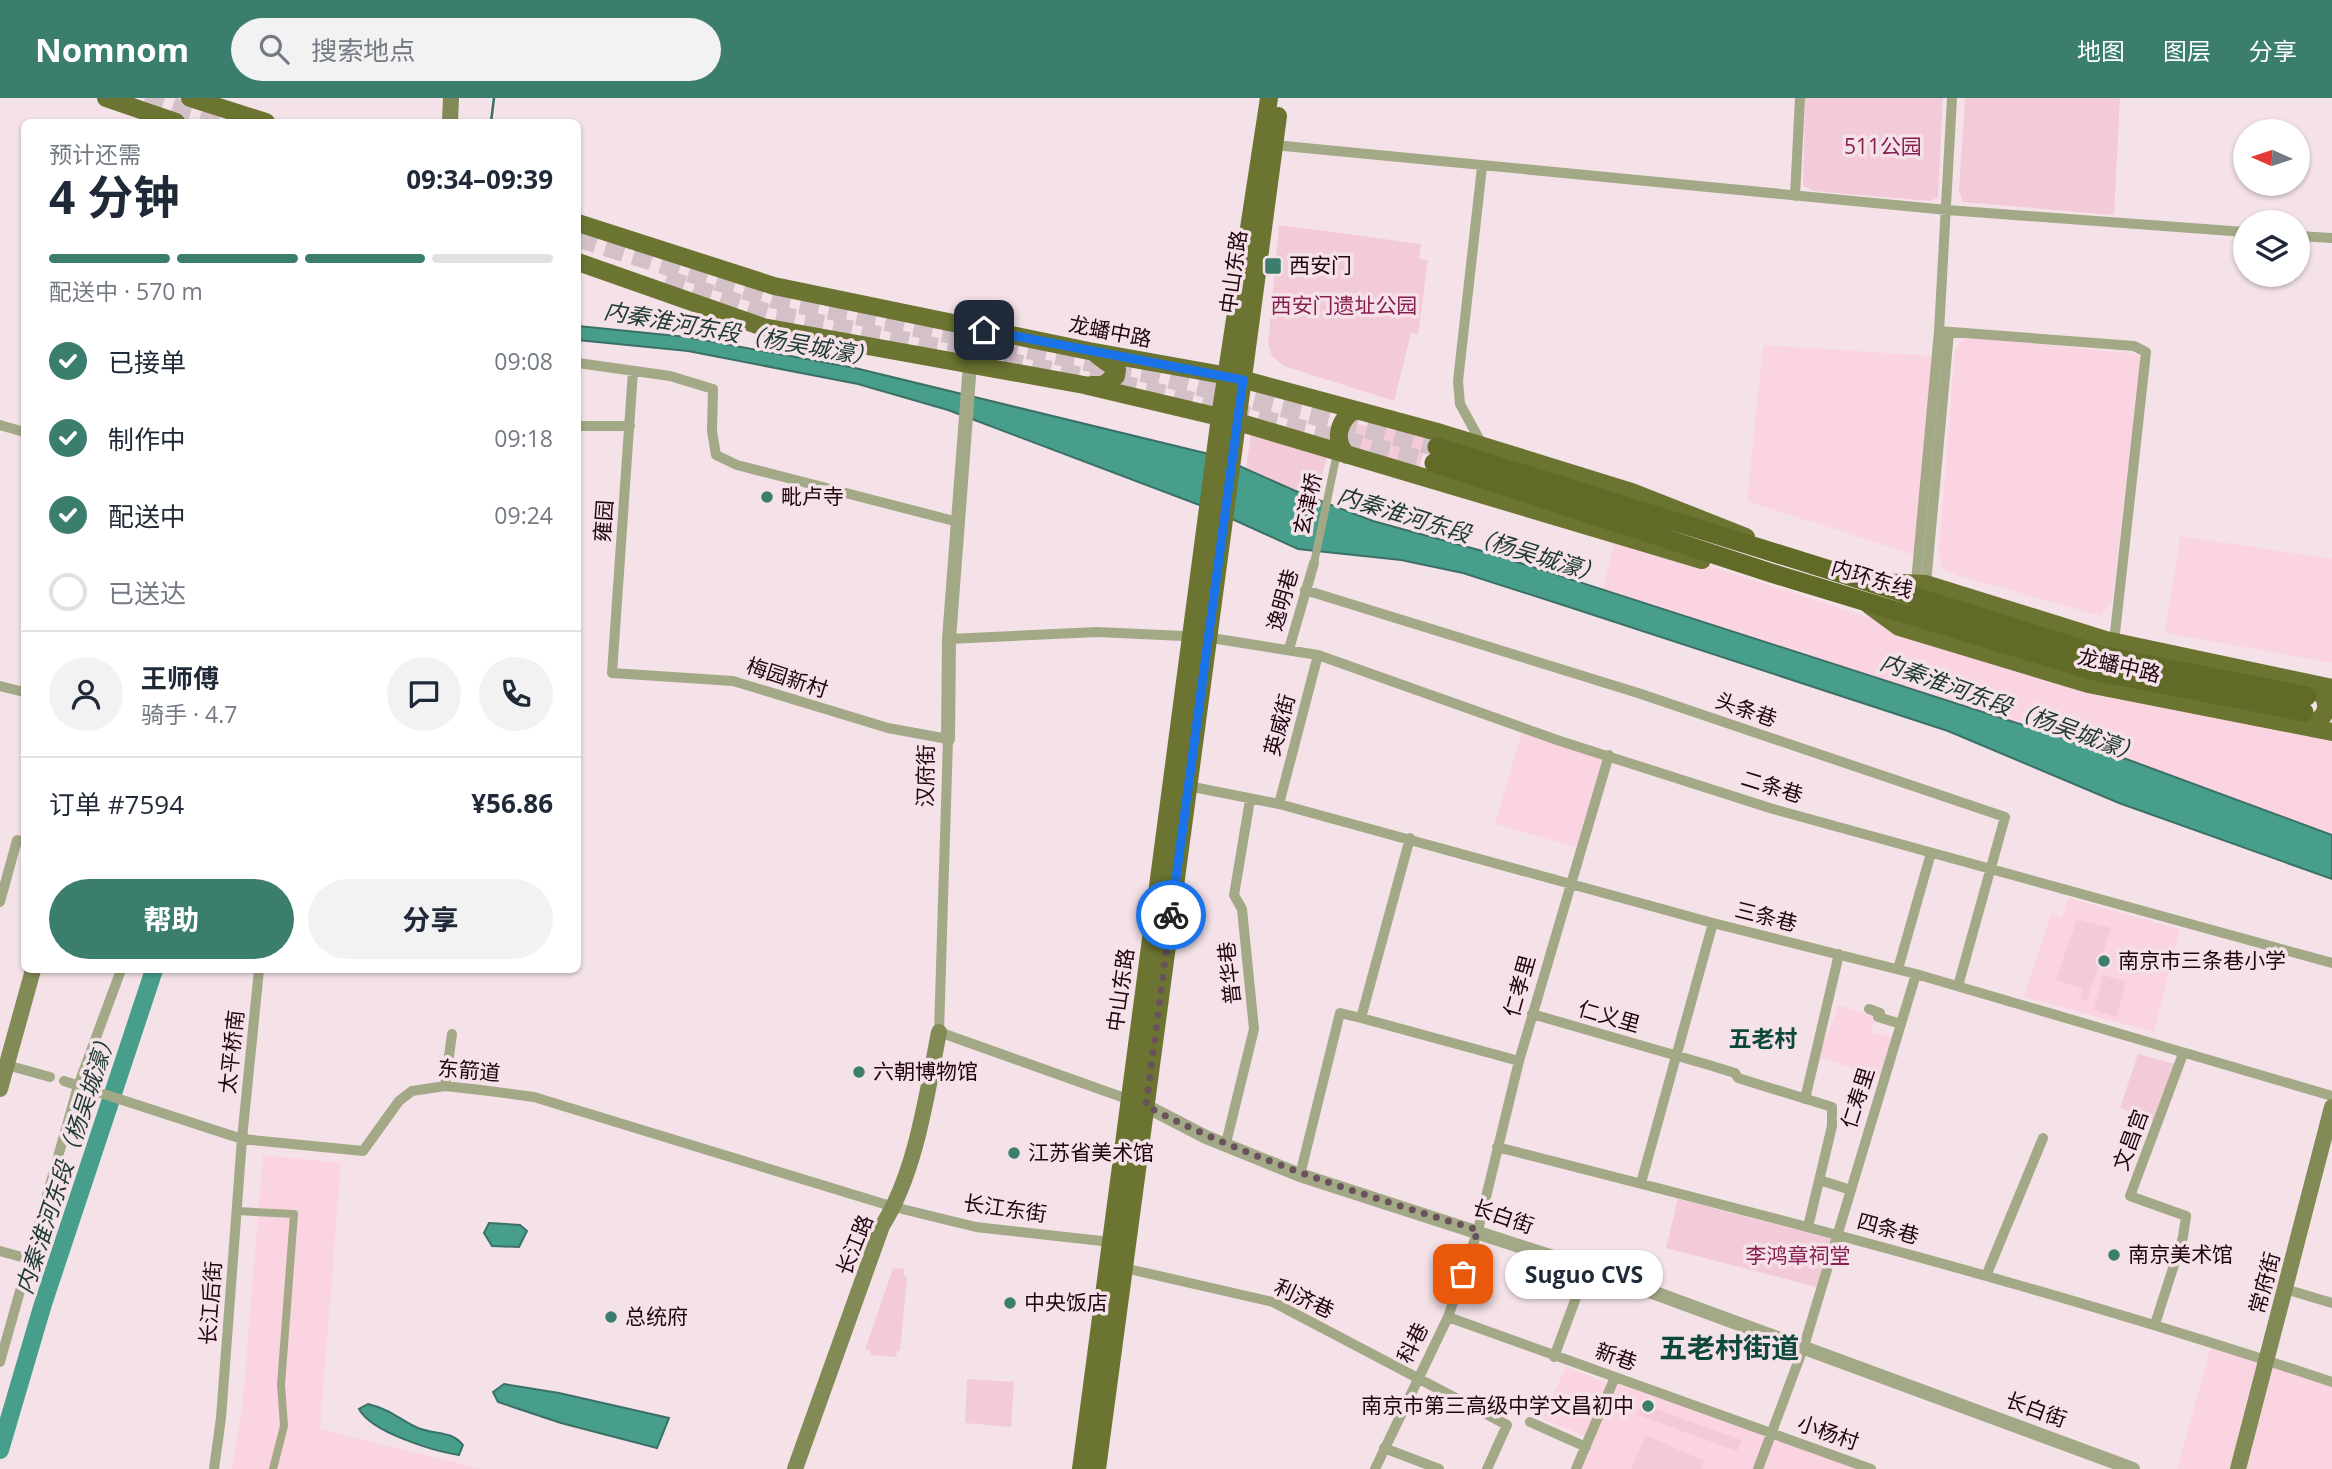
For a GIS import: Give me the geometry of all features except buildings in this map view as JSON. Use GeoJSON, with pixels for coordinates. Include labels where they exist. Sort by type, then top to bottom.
{"type":"FeatureCollection","features":[{"type":"Feature","properties":{"kind":"highway","name":"内环东线"},"geometry":{"type":"LineString","coordinates":[[1864,590],[1770,573],[1436,455],[1794,558],[1864,590],[2094,671],[2306,704]]}},
{"type":"Feature","properties":{"kind":"main road"},"geometry":{"type":"LineString","coordinates":[[106,98],[167,119]]}},
{"type":"Feature","properties":{"kind":"main road"},"geometry":{"type":"LineString","coordinates":[[190,98],[256,119]]}},
{"type":"Feature","properties":{"kind":"main road"},"geometry":{"type":"LineString","coordinates":[[450,119],[451,98]]}},
{"type":"Feature","properties":{"kind":"main road","name":"中山东路"},"geometry":{"type":"LineString","coordinates":[[1235,378],[1269,98]]}},
{"type":"Feature","properties":{"kind":"main road","name":"中山东路"},"geometry":{"type":"LineString","coordinates":[[1097,1469],[1124,1268],[1138,1103],[1215,520],[1280,98]]}},
{"type":"Feature","properties":{"kind":"main road","name":"龙蟠中路"},"geometry":{"type":"LineString","coordinates":[[581,224],[775,286],[1089,351],[1235,378],[1355,410],[1632,492],[1720,525],[1794,558]]}},
{"type":"Feature","properties":{"kind":"main road"},"geometry":{"type":"LineString","coordinates":[[581,263],[763,327],[1084,385],[1229,419],[1616,536],[1706,561],[1770,573]]}},
{"type":"Feature","properties":{"kind":"main road"},"geometry":{"type":"LineString","coordinates":[[1084,385],[1103,385],[1116,376],[1117,370],[1089,351]]}},
{"type":"Feature","properties":{"kind":"main road"},"geometry":{"type":"LineString","coordinates":[[1342,454],[1339,433],[1344,418],[1355,410]]}},
{"type":"Feature","properties":{"kind":"main road","name":"龙蟠中路"},"geometry":{"type":"LineString","coordinates":[[1864,590],[1921,583],[2306,704],[2332,732]]}},
{"type":"Feature","properties":{"kind":"main road","name":"龙蟠中路"},"geometry":{"type":"LineString","coordinates":[[1864,590],[1899,627],[2088,684],[2306,704],[2332,688]]}},
{"type":"Feature","properties":{"kind":"main road","name":"中山东路"},"geometry":{"type":"LineString","coordinates":[[1081,1469],[1111,1242],[1138,1103],[1188,786],[1201,637]]}},
{"type":"Feature","properties":{"kind":"main road"},"geometry":{"type":"LineString","coordinates":[[0,1089],[3,1064],[32,973]]}},
{"type":"Feature","properties":{"kind":"main road","name":"长江路"},"geometry":{"type":"LineString","coordinates":[[795,1469],[883,1226],[894,1207],[913,1146],[939,1031]]}},
{"type":"Feature","properties":{"kind":"main road","name":"常府街"},"geometry":{"type":"LineString","coordinates":[[2238,1469],[2332,1107]]}},
{"type":"Feature","properties":{"kind":"street"},"geometry":{"type":"LineString","coordinates":[[1795,196],[1800,98]]}},
{"type":"Feature","properties":{"kind":"street"},"geometry":{"type":"LineString","coordinates":[[1921,583],[1944,332],[1952,98]]}},
{"type":"Feature","properties":{"kind":"street"},"geometry":{"type":"LineString","coordinates":[[1274,145],[1947,210],[2233,231]]}},
{"type":"Feature","properties":{"kind":"street"},"geometry":{"type":"LineString","coordinates":[[1482,167],[1458,382],[1460,404],[1483,446]]}},
{"type":"Feature","properties":{"kind":"street"},"geometry":{"type":"LineString","coordinates":[[2310,237],[2332,239]]}},
{"type":"Feature","properties":{"kind":"street"},"geometry":{"type":"LineString","coordinates":[[1944,332],[2134,346],[2146,352],[2113,642]]}},
{"type":"Feature","properties":{"kind":"street"},"geometry":{"type":"LineString","coordinates":[[581,363],[670,376],[713,389],[712,431],[716,455],[737,465],[958,522]]}},
{"type":"Feature","properties":{"kind":"street","name":"汉府街"},"geometry":{"type":"LineString","coordinates":[[939,1031],[949,639],[970,364]]}},
{"type":"Feature","properties":{"kind":"street","name":"雍园"},"geometry":{"type":"LineString","coordinates":[[612,673],[634,371]]}},
{"type":"Feature","properties":{"kind":"street"},"geometry":{"type":"LineString","coordinates":[[0,425],[21,431]]}},
{"type":"Feature","properties":{"kind":"street"},"geometry":{"type":"LineString","coordinates":[[581,426],[630,426]]}},
{"type":"Feature","properties":{"kind":"street","name":"玄津桥"},"geometry":{"type":"LineString","coordinates":[[1314,563],[1342,454]]}},
{"type":"Feature","properties":{"kind":"street","name":"逸明巷"},"geometry":{"type":"LineString","coordinates":[[1289,649],[1314,563]]}},
{"type":"Feature","properties":{"kind":"street","name":"头条巷"},"geometry":{"type":"LineString","coordinates":[[1305,590],[1638,693],[2005,817],[1958,986]]}},
{"type":"Feature","properties":{"kind":"street"},"geometry":{"type":"LineString","coordinates":[[949,639],[1097,632],[1201,637]]}},
{"type":"Feature","properties":{"kind":"street","name":"二条巷"},"geometry":{"type":"LineString","coordinates":[[1201,637],[1318,655],[1434,698],[1773,809],[2332,963]]}},
{"type":"Feature","properties":{"kind":"street","name":"英威街"},"geometry":{"type":"LineString","coordinates":[[1279,804],[1318,655]]}},
{"type":"Feature","properties":{"kind":"street","name":"梅园新村"},"geometry":{"type":"LineString","coordinates":[[612,673],[733,681],[888,728],[947,739]]}},
{"type":"Feature","properties":{"kind":"street"},"geometry":{"type":"LineString","coordinates":[[0,686],[21,691]]}},
{"type":"Feature","properties":{"kind":"street","name":"仁孝里"},"geometry":{"type":"LineString","coordinates":[[1478,1230],[1519,1060],[1609,755]]}},
{"type":"Feature","properties":{"kind":"street","name":"三条巷"},"geometry":{"type":"LineString","coordinates":[[1188,786],[1279,804],[1410,838],[1569,885],[1898,969],[2332,1096]]}},
{"type":"Feature","properties":{"kind":"street","name":"普华巷"},"geometry":{"type":"LineString","coordinates":[[1226,1143],[1255,1025],[1242,908],[1234,895],[1250,800]]}},
{"type":"Feature","properties":{"kind":"street"},"geometry":{"type":"LineString","coordinates":[[1361,1018],[1410,838]]}},
{"type":"Feature","properties":{"kind":"street"},"geometry":{"type":"LineString","coordinates":[[0,902],[17,840],[21,841]]}},
{"type":"Feature","properties":{"kind":"street"},"geometry":{"type":"LineString","coordinates":[[1898,969],[1931,853]]}},
{"type":"Feature","properties":{"kind":"street"},"geometry":{"type":"LineString","coordinates":[[1641,1184],[1713,923]]}},
{"type":"Feature","properties":{"kind":"street"},"geometry":{"type":"LineString","coordinates":[[1805,1099],[1839,954]]}},
{"type":"Feature","properties":{"kind":"street"},"geometry":{"type":"LineString","coordinates":[[0,1362],[78,1086],[120,973]]}},
{"type":"Feature","properties":{"kind":"street","name":"太平桥南"},"geometry":{"type":"LineString","coordinates":[[242,1139],[260,973]]}},
{"type":"Feature","properties":{"kind":"street","name":"仁寿里"},"geometry":{"type":"LineString","coordinates":[[1758,1469],[1804,1346],[1916,974]]}},
{"type":"Feature","properties":{"kind":"street"},"geometry":{"type":"LineString","coordinates":[[1869,1009],[1880,1013],[1878,1017],[1901,1024]]}},
{"type":"Feature","properties":{"kind":"street"},"geometry":{"type":"LineString","coordinates":[[1300,1175],[1340,1013],[1519,1060]]}},
{"type":"Feature","properties":{"kind":"street","name":"仁义里"},"geometry":{"type":"LineString","coordinates":[[1532,1014],[1675,1056],[1832,1107],[1832,1126],[1819,1181]]}},
{"type":"Feature","properties":{"kind":"street","name":"长白街"},"geometry":{"type":"LineString","coordinates":[[939,1031],[1138,1103],[1206,1137],[1300,1175],[1478,1230],[1587,1268],[2133,1469]]}},
{"type":"Feature","properties":{"kind":"street"},"geometry":{"type":"LineString","coordinates":[[445,1086],[452,1034]]}},
{"type":"Feature","properties":{"kind":"street","name":"文昌宫"},"geometry":{"type":"LineString","coordinates":[[2155,1324],[2183,1237],[2186,1216],[2130,1196],[2183,1054]]}},
{"type":"Feature","properties":{"kind":"street"},"geometry":{"type":"LineString","coordinates":[[3,1064],[50,1077]]}},
{"type":"Feature","properties":{"kind":"street","name":"东箭道"},"geometry":{"type":"LineString","coordinates":[[64,1081],[242,1139],[363,1151],[399,1101],[421,1088],[445,1086],[534,1097],[894,1207]]}},
{"type":"Feature","properties":{"kind":"street"},"geometry":{"type":"LineString","coordinates":[[1986,1276],[2043,1138]]}},
{"type":"Feature","properties":{"kind":"street","name":"长江后街"},"geometry":{"type":"LineString","coordinates":[[214,1469],[221,1418],[242,1139]]}},
{"type":"Feature","properties":{"kind":"street","name":"四条巷"},"geometry":{"type":"LineString","coordinates":[[1497,1147],[1986,1276],[2155,1324],[2332,1382]]}},
{"type":"Feature","properties":{"kind":"street"},"geometry":{"type":"LineString","coordinates":[[1808,1227],[1819,1181],[1851,1190]]}},
{"type":"Feature","properties":{"kind":"street","name":"长江东街"},"geometry":{"type":"LineString","coordinates":[[894,1207],[976,1227],[1111,1242]]}},
{"type":"Feature","properties":{"kind":"street"},"geometry":{"type":"LineString","coordinates":[[237,1211],[295,1214],[281,1385],[284,1426],[273,1469]]}},
{"type":"Feature","properties":{"kind":"street","name":"科巷"},"geometry":{"type":"LineString","coordinates":[[1375,1469],[1448,1317],[1478,1230]]}},
{"type":"Feature","properties":{"kind":"street"},"geometry":{"type":"LineString","coordinates":[[0,1251],[29,1259]]}},
{"type":"Feature","properties":{"kind":"street","name":"利济巷"},"geometry":{"type":"LineString","coordinates":[[1124,1268],[1273,1302],[1507,1425],[1487,1469]]}},
{"type":"Feature","properties":{"kind":"street"},"geometry":{"type":"LineString","coordinates":[[1554,1357],[1587,1268]]}},
{"type":"Feature","properties":{"kind":"street"},"geometry":{"type":"LineString","coordinates":[[2285,1289],[2332,1303]]}},
{"type":"Feature","properties":{"kind":"street","name":"新巷"},"geometry":{"type":"LineString","coordinates":[[1448,1317],[1772,1434]]}},
{"type":"Feature","properties":{"kind":"street"},"geometry":{"type":"LineString","coordinates":[[1576,1469],[1615,1377]]}},
{"type":"Feature","properties":{"kind":"street"},"geometry":{"type":"LineString","coordinates":[[1530,1422],[1586,1447]]}},
{"type":"Feature","properties":{"kind":"street","name":"小杨村"},"geometry":{"type":"LineString","coordinates":[[1772,1434],[1871,1469]]}},
{"type":"Feature","properties":{"kind":"street"},"geometry":{"type":"LineString","coordinates":[[1384,1448],[1439,1469]]}},
{"type":"Feature","properties":{"kind":"shaded area"},"geometry":{"type":"Polygon","coordinates":[[[581,326],[687,337],[855,368],[1217,456],[1300,493],[1373,521],[1486,552],[2110,753],[2332,835],[2332,879],[2119,803],[1948,731],[1463,573],[1401,560],[1298,549],[1210,509],[948,410],[858,384],[688,351],[581,340],[581,326]]]}},
{"type":"Feature","properties":{"kind":"shaded area"},"geometry":{"type":"Polygon","coordinates":[[[1965,337],[2138,354],[2141,363],[2112,600],[2101,616],[1956,575],[1941,567],[1939,550],[1955,349],[1965,337]]]}},
{"type":"Feature","properties":{"kind":"shaded area"},"geometry":{"type":"Polygon","coordinates":[[[1763,345],[1933,356],[1914,555],[1747,501],[1763,345]]]}},
{"type":"Feature","properties":{"kind":"shaded area"},"geometry":{"type":"Polygon","coordinates":[[[1616,536],[1899,627],[2332,735],[2332,835],[2110,753],[1603,590],[1616,536]]]}},
{"type":"Feature","properties":{"kind":"shaded area"},"geometry":{"type":"Polygon","coordinates":[[[2180,536],[2332,559],[2332,663],[2165,633],[2180,536]]]}},
{"type":"Feature","properties":{"kind":"shaded area"},"geometry":{"type":"Polygon","coordinates":[[[1523,728],[1609,755],[1580,848],[1495,824],[1523,728]]]}},
{"type":"Feature","properties":{"kind":"shaded area","name":"南京市三条巷小学"},"geometry":{"type":"Polygon","coordinates":[[[2068,898],[2180,929],[2154,1032],[2024,997],[2051,914],[2062,917],[2068,898]]]}},
{"type":"Feature","properties":{"kind":"shaded area"},"geometry":{"type":"Polygon","coordinates":[[[1839,1005],[1876,1018],[1870,1032],[1897,1038],[1885,1078],[1818,1057],[1839,1005]]]}},
{"type":"Feature","properties":{"kind":"shaded area"},"geometry":{"type":"Polygon","coordinates":[[[263,1155],[341,1163],[320,1429],[482,1469],[232,1469],[242,1412],[263,1155]]]}},
{"type":"Feature","properties":{"kind":"shaded area"},"geometry":{"type":"Polygon","coordinates":[[[489,1223],[520,1225],[527,1231],[519,1247],[492,1246],[484,1233],[489,1223]]]}},
{"type":"Feature","properties":{"kind":"shaded area"},"geometry":{"type":"Polygon","coordinates":[[[2212,1343],[2332,1382],[2332,1469],[2177,1469],[2212,1343]]]}},
{"type":"Feature","properties":{"kind":"shaded area"},"geometry":{"type":"Polygon","coordinates":[[[1566,1367],[1607,1383],[1585,1436],[1542,1419],[1566,1367]]]}},
{"type":"Feature","properties":{"kind":"shaded area","name":"南京市第三高级中学文昌初中"},"geometry":{"type":"Polygon","coordinates":[[[1615,1377],[1871,1469],[1576,1469],[1615,1377]]]}},
{"type":"Feature","properties":{"kind":"shaded area"},"geometry":{"type":"Polygon","coordinates":[[[504,1384],[559,1393],[669,1418],[657,1448],[561,1423],[498,1402],[493,1392],[504,1384]]]}},
{"type":"Feature","properties":{"kind":"shaded area"},"geometry":{"type":"Polygon","coordinates":[[[368,1404],[418,1428],[453,1437],[463,1445],[459,1455],[419,1445],[389,1433],[359,1409],[368,1404]]]}},
{"type":"Feature","properties":{"kind":"green space","name":"511公园"},"geometry":{"type":"Polygon","coordinates":[[[1805,98],[1943,98],[1938,197],[1931,201],[1813,191],[1803,185],[1805,98]]]}},
{"type":"Feature","properties":{"kind":"green space"},"geometry":{"type":"Polygon","coordinates":[[[1965,98],[2120,98],[2114,215],[1963,202],[1959,191],[1965,98]]]}},
{"type":"Feature","properties":{"kind":"green space","name":"西安门遗址公园"},"geometry":{"type":"Polygon","coordinates":[[[1279,225],[1421,244],[1419,259],[1428,260],[1418,334],[1411,333],[1394,401],[1284,366],[1272,356],[1268,344],[1279,225]]]}},
{"type":"Feature","properties":{"kind":"green space"},"geometry":{"type":"Polygon","coordinates":[[[1355,424],[1428,436],[1418,472],[1356,450],[1348,443],[1346,434],[1355,424]]]}},
{"type":"Feature","properties":{"kind":"green space"},"geometry":{"type":"Polygon","coordinates":[[[1252,426],[1329,450],[1316,499],[1246,469],[1252,426]]]}},
{"type":"Feature","properties":{"kind":"green space"},"geometry":{"type":"Polygon","coordinates":[[[2077,919],[2111,928],[2087,1001],[2080,998],[2083,989],[2056,980],[2077,919]]]}},
{"type":"Feature","properties":{"kind":"green space"},"geometry":{"type":"Polygon","coordinates":[[[2103,975],[2126,982],[2117,1017],[2094,1010],[2103,975]]]}},
{"type":"Feature","properties":{"kind":"green space"},"geometry":{"type":"Polygon","coordinates":[[[2138,1054],[2175,1064],[2155,1121],[2120,1108],[2138,1054]]]}},
{"type":"Feature","properties":{"kind":"green space","name":"李鸿章祠堂"},"geometry":{"type":"Polygon","coordinates":[[[1678,1199],[1831,1239],[1817,1287],[1666,1248],[1678,1199]]]}},
{"type":"Feature","properties":{"kind":"green space"},"geometry":{"type":"Polygon","coordinates":[[[893,1268],[905,1269],[903,1276],[907,1277],[900,1351],[897,1351],[896,1357],[870,1355],[870,1349],[865,1350],[893,1268]]]}},
{"type":"Feature","properties":{"kind":"green space"},"geometry":{"type":"Polygon","coordinates":[[[967,1379],[1014,1382],[1011,1427],[965,1423],[967,1379]]]}},
{"type":"Feature","properties":{"kind":"green space"},"geometry":{"type":"Polygon","coordinates":[[[1642,1404],[1741,1440],[1737,1451],[1638,1415],[1642,1404]]]}},
{"type":"Feature","properties":{"kind":"green space"},"geometry":{"type":"Polygon","coordinates":[[[1646,1435],[1704,1461],[1701,1469],[1631,1469],[1646,1435]]]}},
{"type":"Feature","properties":{"kind":"waterway"},"geometry":{"type":"LineString","coordinates":[[491,119],[494,98]]}},
{"type":"Feature","properties":{"kind":"waterway","name":"内秦淮河东段（杨吴城濠）"},"geometry":{"type":"LineString","coordinates":[[0,1450],[43,1304],[153,973]]}},
{"type":"Feature","properties":{"kind":"tunnel"},"geometry":{"type":"LineString","coordinates":[[145,98],[211,119]]}},
{"type":"Feature","properties":{"kind":"tunnel"},"geometry":{"type":"LineString","coordinates":[[581,239],[773,299],[1149,374],[1437,447]]}},
{"type":"Feature","properties":{"kind":"tunnel"},"geometry":{"type":"LineString","coordinates":[[666,279],[767,313],[1148,390],[1434,463]]}},
{"type":"Feature","properties":{"kind":"way so far"},"geometry":{"type":"LineString","coordinates":[[1171,915],[1146,1106],[1206,1137],[1300,1175],[1478,1230],[1463,1274]]}},
{"type":"Feature","properties":{"kind":"place","name":"西安门"},"geometry":{"type":"Point","coordinates":[1273,266]}},
{"type":"Feature","properties":{"kind":"place","name":"毗卢寺"},"geometry":{"type":"Point","coordinates":[767,497]}},
{"type":"Feature","properties":{"kind":"place","name":"南京市三条巷小学"},"geometry":{"type":"Point","coordinates":[2104,961]}},
{"type":"Feature","properties":{"kind":"place","name":"六朝博物馆"},"geometry":{"type":"Point","coordinates":[859,1072]}},
{"type":"Feature","properties":{"kind":"place","name":"江苏省美术馆"},"geometry":{"type":"Point","coordinates":[1014,1153]}},
{"type":"Feature","properties":{"kind":"place","name":"南京美术馆"},"geometry":{"type":"Point","coordinates":[2114,1255]}},
{"type":"Feature","properties":{"kind":"place","name":"Suguo CVS"},"geometry":{"type":"Point","coordinates":[1463,1274]}},
{"type":"Feature","properties":{"kind":"place","name":"中央饭店"},"geometry":{"type":"Point","coordinates":[1010,1303]}},
{"type":"Feature","properties":{"kind":"place","name":"总统府"},"geometry":{"type":"Point","coordinates":[611,1317]}},
{"type":"Feature","properties":{"kind":"place","name":"南京市第三高级中学文昌初中"},"geometry":{"type":"Point","coordinates":[1648,1406]}},
{"type":"Feature","properties":{"kind":"district","name":"五老村"},"geometry":{"type":"Point","coordinates":[1763,1039]}},
{"type":"Feature","properties":{"kind":"district","name":"五老村街道"},"geometry":{"type":"Point","coordinates":[1729,1348]}},
{"type":"Feature","properties":{"kind":"route"},"geometry":{"type":"LineString","coordinates":[[984,330],[1243,380],[1171,915]]}}]}
